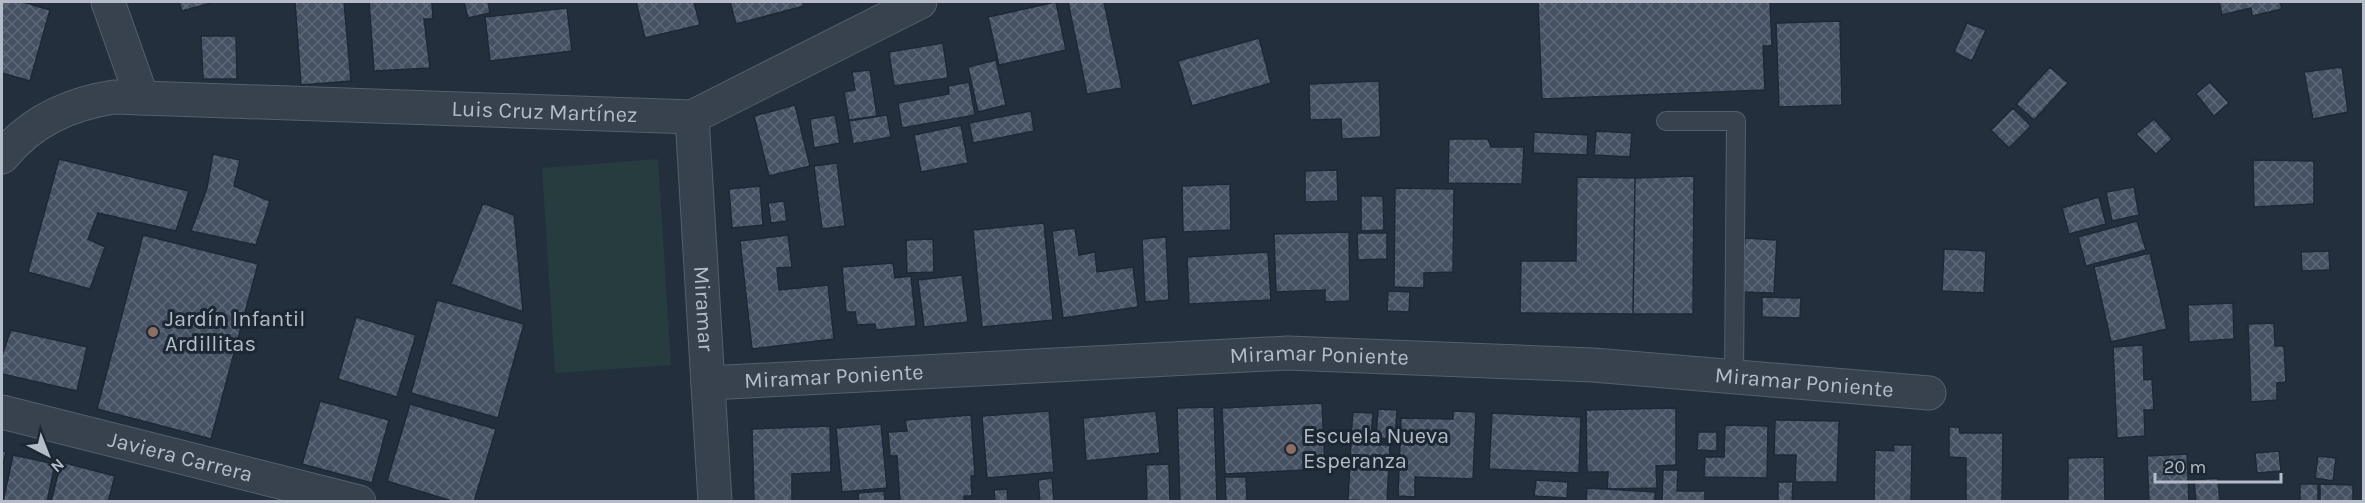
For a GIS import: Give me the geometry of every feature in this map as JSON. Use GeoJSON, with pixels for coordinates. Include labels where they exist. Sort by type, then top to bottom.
{"type":"FeatureCollection","features":[{"type":"Feature","properties":{"kind":"street"},"geometry":{"type":"LineString","coordinates":[[108,2],[142,98]]}},
{"type":"Feature","properties":{"kind":"street","name":"Luis Cruz Martínez"},"geometry":{"type":"LineString","coordinates":[[2,157],[11,145],[35,124],[63,110],[114,97],[692,117],[920,2]]}},
{"type":"Feature","properties":{"kind":"street","name":"Miramar"},"geometry":{"type":"LineString","coordinates":[[692,117],[715,501]]}},
{"type":"Feature","properties":{"kind":"street","name":"Miramar Poniente"},"geometry":{"type":"LineString","coordinates":[[708,383],[1288,353],[1593,365],[1929,393]]}},
{"type":"Feature","properties":{"kind":"street","name":"Javiera Carrera"},"geometry":{"type":"LineString","coordinates":[[2,412],[356,501]]}},
{"type":"Feature","properties":{"kind":"lane"},"geometry":{"type":"LineString","coordinates":[[1666,121],[1736,121],[1734,377]]}},
{"type":"Feature","properties":{"kind":"green space"},"geometry":{"type":"Polygon","coordinates":[[[658,159],[671,365],[555,373],[542,168],[658,159]]]}},
{"type":"Feature","properties":{"kind":"building"},"geometry":{"type":"Polygon","coordinates":[[[2,2],[23,2],[50,10],[30,81],[2,73],[2,2]]]}},
{"type":"Feature","properties":{"kind":"building"},"geometry":{"type":"Polygon","coordinates":[[[179,2],[215,2],[182,11],[179,2]]]}},
{"type":"Feature","properties":{"kind":"building"},"geometry":{"type":"Polygon","coordinates":[[[295,2],[344,2],[351,81],[301,85],[295,2]]]}},
{"type":"Feature","properties":{"kind":"building"},"geometry":{"type":"Polygon","coordinates":[[[369,2],[432,2],[433,19],[424,19],[430,68],[374,71],[369,2]]]}},
{"type":"Feature","properties":{"kind":"building"},"geometry":{"type":"Polygon","coordinates":[[[464,2],[488,2],[490,13],[468,18],[464,2]]]}},
{"type":"Feature","properties":{"kind":"building"},"geometry":{"type":"Polygon","coordinates":[[[636,2],[694,2],[700,25],[645,38],[636,2]]]}},
{"type":"Feature","properties":{"kind":"building"},"geometry":{"type":"Polygon","coordinates":[[[730,2],[802,2],[804,6],[736,24],[730,2]]]}},
{"type":"Feature","properties":{"kind":"building"},"geometry":{"type":"Polygon","coordinates":[[[1056,2],[1066,50],[999,65],[988,17],[1056,2]]]}},
{"type":"Feature","properties":{"kind":"building"},"geometry":{"type":"Polygon","coordinates":[[[1068,2],[1104,2],[1122,88],[1087,94],[1068,2]]]}},
{"type":"Feature","properties":{"kind":"building"},"geometry":{"type":"Polygon","coordinates":[[[1538,2],[1770,2],[1772,46],[1763,46],[1765,90],[1542,99],[1538,2]]]}},
{"type":"Feature","properties":{"kind":"building"},"geometry":{"type":"Polygon","coordinates":[[[2219,2],[2280,2],[2282,9],[2252,16],[2251,8],[2222,15],[2219,2]]]}},
{"type":"Feature","properties":{"kind":"building"},"geometry":{"type":"Polygon","coordinates":[[[567,8],[572,51],[490,61],[485,17],[567,8]]]}},
{"type":"Feature","properties":{"kind":"building"},"geometry":{"type":"Polygon","coordinates":[[[1840,21],[1842,105],[1779,107],[1776,23],[1840,21]]]}},
{"type":"Feature","properties":{"kind":"building"},"geometry":{"type":"Polygon","coordinates":[[[1967,23],[1986,30],[1972,61],[1954,52],[1967,23]]]}},
{"type":"Feature","properties":{"kind":"building"},"geometry":{"type":"Polygon","coordinates":[[[201,36],[236,36],[237,79],[203,79],[201,36]]]}},
{"type":"Feature","properties":{"kind":"building"},"geometry":{"type":"Polygon","coordinates":[[[1259,38],[1271,83],[1192,106],[1178,61],[1259,38]]]}},
{"type":"Feature","properties":{"kind":"building"},"geometry":{"type":"Polygon","coordinates":[[[943,43],[948,78],[894,86],[889,52],[943,43]]]}},
{"type":"Feature","properties":{"kind":"building"},"geometry":{"type":"Polygon","coordinates":[[[996,60],[1006,105],[978,112],[968,67],[996,60]]]}},
{"type":"Feature","properties":{"kind":"building"},"geometry":{"type":"Polygon","coordinates":[[[2050,67],[2068,83],[2034,120],[2016,104],[2050,67]]]}},
{"type":"Feature","properties":{"kind":"building"},"geometry":{"type":"Polygon","coordinates":[[[2342,67],[2348,112],[2313,119],[2304,72],[2342,67]]]}},
{"type":"Feature","properties":{"kind":"building"},"geometry":{"type":"Polygon","coordinates":[[[870,70],[877,116],[849,120],[844,92],[855,90],[852,72],[870,70]]]}},
{"type":"Feature","properties":{"kind":"building"},"geometry":{"type":"Polygon","coordinates":[[[1379,81],[1381,137],[1342,139],[1341,119],[1310,120],[1309,84],[1379,81]]]}},
{"type":"Feature","properties":{"kind":"building"},"geometry":{"type":"Polygon","coordinates":[[[969,82],[975,115],[902,128],[898,103],[949,94],[948,86],[969,82]]]}},
{"type":"Feature","properties":{"kind":"building"},"geometry":{"type":"Polygon","coordinates":[[[2210,82],[2229,103],[2214,116],[2196,94],[2210,82]]]}},
{"type":"Feature","properties":{"kind":"building"},"geometry":{"type":"Polygon","coordinates":[[[795,105],[810,166],[769,176],[754,116],[795,105]]]}},
{"type":"Feature","properties":{"kind":"building"},"geometry":{"type":"Polygon","coordinates":[[[2013,108],[2031,126],[2009,148],[1991,130],[2013,108]]]}},
{"type":"Feature","properties":{"kind":"building"},"geometry":{"type":"Polygon","coordinates":[[[1031,111],[1034,131],[973,143],[969,123],[1031,111]]]}},
{"type":"Feature","properties":{"kind":"building"},"geometry":{"type":"Polygon","coordinates":[[[835,115],[840,143],[814,148],[810,119],[835,115]]]}},
{"type":"Feature","properties":{"kind":"building"},"geometry":{"type":"Polygon","coordinates":[[[887,115],[891,137],[853,144],[849,121],[887,115]]]}},
{"type":"Feature","properties":{"kind":"building"},"geometry":{"type":"Polygon","coordinates":[[[2154,119],[2172,139],[2156,154],[2136,134],[2154,119]]]}},
{"type":"Feature","properties":{"kind":"building"},"geometry":{"type":"Polygon","coordinates":[[[961,125],[968,163],[921,172],[914,135],[961,125]]]}},
{"type":"Feature","properties":{"kind":"building"},"geometry":{"type":"Polygon","coordinates":[[[1596,131],[1632,133],[1630,157],[1594,155],[1596,131]]]}},
{"type":"Feature","properties":{"kind":"building"},"geometry":{"type":"Polygon","coordinates":[[[1534,132],[1588,135],[1587,155],[1533,153],[1534,132]]]}},
{"type":"Feature","properties":{"kind":"building"},"geometry":{"type":"Polygon","coordinates":[[[1449,139],[1488,139],[1491,147],[1524,147],[1522,184],[1448,183],[1449,139]]]}},
{"type":"Feature","properties":{"kind":"building"},"geometry":{"type":"Polygon","coordinates":[[[213,154],[240,160],[234,186],[270,201],[256,245],[191,231],[207,188],[213,154]]]}},
{"type":"Feature","properties":{"kind":"building"},"geometry":{"type":"Polygon","coordinates":[[[59,159],[189,191],[176,231],[98,213],[88,239],[105,247],[90,289],[28,272],[59,159]]]}},
{"type":"Feature","properties":{"kind":"building"},"geometry":{"type":"Polygon","coordinates":[[[2253,160],[2314,161],[2314,204],[2254,207],[2253,160]]]}},
{"type":"Feature","properties":{"kind":"building"},"geometry":{"type":"Polygon","coordinates":[[[837,163],[845,226],[822,229],[814,166],[837,163]]]}},
{"type":"Feature","properties":{"kind":"building"},"geometry":{"type":"Polygon","coordinates":[[[1337,170],[1338,201],[1305,202],[1305,171],[1337,170]]]}},
{"type":"Feature","properties":{"kind":"building"},"geometry":{"type":"Polygon","coordinates":[[[1694,176],[1693,314],[1633,314],[1635,178],[1694,176]]]}},
{"type":"Feature","properties":{"kind":"building"},"geometry":{"type":"Polygon","coordinates":[[[1577,177],[1635,178],[1633,314],[1520,313],[1521,261],[1576,261],[1577,177]]]}},
{"type":"Feature","properties":{"kind":"building"},"geometry":{"type":"Polygon","coordinates":[[[1230,184],[1231,230],[1183,232],[1182,186],[1230,184]]]}},
{"type":"Feature","properties":{"kind":"building"},"geometry":{"type":"Polygon","coordinates":[[[760,186],[763,225],[732,228],[729,189],[760,186]]]}},
{"type":"Feature","properties":{"kind":"building"},"geometry":{"type":"Polygon","coordinates":[[[2134,187],[2139,215],[2112,221],[2106,192],[2134,187]]]}},
{"type":"Feature","properties":{"kind":"building"},"geometry":{"type":"Polygon","coordinates":[[[1395,188],[1454,189],[1453,272],[1424,273],[1424,288],[1394,287],[1395,188]]]}},
{"type":"Feature","properties":{"kind":"building"},"geometry":{"type":"Polygon","coordinates":[[[1361,196],[1383,196],[1384,230],[1361,231],[1361,196]]]}},
{"type":"Feature","properties":{"kind":"building"},"geometry":{"type":"Polygon","coordinates":[[[2099,197],[2106,224],[2069,234],[2062,208],[2099,197]]]}},
{"type":"Feature","properties":{"kind":"building"},"geometry":{"type":"Polygon","coordinates":[[[784,201],[787,221],[771,223],[768,203],[784,201]]]}},
{"type":"Feature","properties":{"kind":"building"},"geometry":{"type":"Polygon","coordinates":[[[483,203],[514,215],[523,312],[451,284],[483,203]]]}},
{"type":"Feature","properties":{"kind":"building"},"geometry":{"type":"Polygon","coordinates":[[[2137,221],[2146,250],[2086,266],[2078,237],[2137,221]]]}},
{"type":"Feature","properties":{"kind":"building"},"geometry":{"type":"Polygon","coordinates":[[[1044,223],[1053,320],[982,327],[973,230],[1044,223]]]}},
{"type":"Feature","properties":{"kind":"building"},"geometry":{"type":"Polygon","coordinates":[[[1075,228],[1079,255],[1095,252],[1097,272],[1133,267],[1138,307],[1063,318],[1052,231],[1075,228]]]}},
{"type":"Feature","properties":{"kind":"building"},"geometry":{"type":"Polygon","coordinates":[[[1349,232],[1350,301],[1325,302],[1325,290],[1276,292],[1274,234],[1349,232]]]}},
{"type":"Feature","properties":{"kind":"building"},"geometry":{"type":"Polygon","coordinates":[[[1357,233],[1387,233],[1387,259],[1358,260],[1357,233]]]}},
{"type":"Feature","properties":{"kind":"building"},"geometry":{"type":"Polygon","coordinates":[[[143,235],[258,264],[211,439],[97,409],[143,235]]]}},
{"type":"Feature","properties":{"kind":"building"},"geometry":{"type":"Polygon","coordinates":[[[788,235],[792,267],[777,268],[779,290],[828,285],[834,339],[752,349],[740,241],[788,235]]]}},
{"type":"Feature","properties":{"kind":"building"},"geometry":{"type":"Polygon","coordinates":[[[1166,237],[1169,300],[1145,302],[1142,239],[1166,237]]]}},
{"type":"Feature","properties":{"kind":"building"},"geometry":{"type":"Polygon","coordinates":[[[1745,238],[1777,240],[1774,293],[1741,292],[1745,238]]]}},
{"type":"Feature","properties":{"kind":"building"},"geometry":{"type":"Polygon","coordinates":[[[933,239],[934,272],[907,273],[906,240],[933,239]]]}},
{"type":"Feature","properties":{"kind":"building"},"geometry":{"type":"Polygon","coordinates":[[[1944,249],[1986,251],[1984,293],[1942,291],[1944,249]]]}},
{"type":"Feature","properties":{"kind":"building"},"geometry":{"type":"Polygon","coordinates":[[[2329,251],[2330,270],[2302,271],[2301,252],[2329,251]]]}},
{"type":"Feature","properties":{"kind":"building"},"geometry":{"type":"Polygon","coordinates":[[[1268,252],[1271,300],[1189,304],[1187,257],[1268,252]]]}},
{"type":"Feature","properties":{"kind":"building"},"geometry":{"type":"Polygon","coordinates":[[[2150,253],[2167,329],[2111,342],[2094,267],[2150,253]]]}},
{"type":"Feature","properties":{"kind":"building"},"geometry":{"type":"Polygon","coordinates":[[[893,263],[895,278],[911,276],[916,326],[876,330],[875,324],[857,325],[855,312],[846,312],[842,267],[893,263]]]}},
{"type":"Feature","properties":{"kind":"building"},"geometry":{"type":"Polygon","coordinates":[[[962,275],[968,322],[924,327],[918,280],[962,275]]]}},
{"type":"Feature","properties":{"kind":"building"},"geometry":{"type":"Polygon","coordinates":[[[1388,291],[1410,292],[1409,312],[1387,311],[1388,291]]]}},
{"type":"Feature","properties":{"kind":"building"},"geometry":{"type":"Polygon","coordinates":[[[1762,297],[1801,298],[1800,318],[1762,317],[1762,297]]]}},
{"type":"Feature","properties":{"kind":"building"},"geometry":{"type":"Polygon","coordinates":[[[437,300],[524,324],[498,418],[411,393],[437,300]]]}},
{"type":"Feature","properties":{"kind":"building"},"geometry":{"type":"Polygon","coordinates":[[[2233,303],[2234,339],[2189,342],[2188,305],[2233,303]]]}},
{"type":"Feature","properties":{"kind":"building"},"geometry":{"type":"Polygon","coordinates":[[[356,317],[416,335],[397,397],[338,379],[356,317]]]}},
{"type":"Feature","properties":{"kind":"building"},"geometry":{"type":"Polygon","coordinates":[[[2274,323],[2275,346],[2284,346],[2286,382],[2277,383],[2277,400],[2251,402],[2248,324],[2274,323]]]}},
{"type":"Feature","properties":{"kind":"building"},"geometry":{"type":"Polygon","coordinates":[[[11,330],[87,347],[77,391],[2,374],[2,355],[11,330]]]}},
{"type":"Feature","properties":{"kind":"building"},"geometry":{"type":"Polygon","coordinates":[[[2143,345],[2144,380],[2152,379],[2154,410],[2144,410],[2145,436],[2117,438],[2113,347],[2143,345]]]}},
{"type":"Feature","properties":{"kind":"building"},"geometry":{"type":"Polygon","coordinates":[[[320,401],[389,420],[372,483],[302,464],[320,401]]]}},
{"type":"Feature","properties":{"kind":"building"},"geometry":{"type":"Polygon","coordinates":[[[1322,403],[1325,469],[1225,474],[1222,408],[1322,403]]]}},
{"type":"Feature","properties":{"kind":"building"},"geometry":{"type":"Polygon","coordinates":[[[410,404],[496,429],[474,502],[455,502],[387,481],[410,404]]]}},
{"type":"Feature","properties":{"kind":"building"},"geometry":{"type":"Polygon","coordinates":[[[1214,407],[1217,502],[1180,502],[1177,408],[1214,407]]]}},
{"type":"Feature","properties":{"kind":"building"},"geometry":{"type":"Polygon","coordinates":[[[1676,408],[1676,465],[1656,466],[1657,488],[1607,489],[1608,472],[1587,472],[1586,410],[1676,408]]]}},
{"type":"Feature","properties":{"kind":"building"},"geometry":{"type":"Polygon","coordinates":[[[1378,409],[1397,410],[1395,439],[1376,438],[1378,409]]]}},
{"type":"Feature","properties":{"kind":"building"},"geometry":{"type":"Polygon","coordinates":[[[1049,411],[1054,472],[987,478],[982,416],[1049,411]]]}},
{"type":"Feature","properties":{"kind":"building"},"geometry":{"type":"Polygon","coordinates":[[[1156,411],[1160,453],[1086,461],[1083,418],[1156,411]]]}},
{"type":"Feature","properties":{"kind":"building"},"geometry":{"type":"Polygon","coordinates":[[[1453,411],[1476,412],[1473,479],[1415,477],[1415,497],[1398,496],[1401,418],[1453,419],[1453,411]]]}},
{"type":"Feature","properties":{"kind":"building"},"geometry":{"type":"Polygon","coordinates":[[[1353,412],[1373,413],[1371,438],[1351,437],[1353,412]]]}},
{"type":"Feature","properties":{"kind":"building"},"geometry":{"type":"Polygon","coordinates":[[[1492,413],[1581,417],[1579,473],[1489,469],[1492,413]]]}},
{"type":"Feature","properties":{"kind":"building"},"geometry":{"type":"Polygon","coordinates":[[[971,415],[975,476],[971,476],[972,496],[964,496],[964,502],[900,502],[897,456],[890,456],[888,432],[907,431],[905,420],[971,415]]]}},
{"type":"Feature","properties":{"kind":"building"},"geometry":{"type":"Polygon","coordinates":[[[1775,420],[1839,421],[1837,482],[1795,482],[1796,455],[1774,455],[1775,420]]]}},
{"type":"Feature","properties":{"kind":"building"},"geometry":{"type":"Polygon","coordinates":[[[881,424],[887,488],[842,492],[836,428],[881,424]]]}},
{"type":"Feature","properties":{"kind":"building"},"geometry":{"type":"Polygon","coordinates":[[[1725,425],[1768,426],[1767,478],[1704,477],[1705,457],[1724,457],[1725,425]]]}},
{"type":"Feature","properties":{"kind":"building"},"geometry":{"type":"Polygon","coordinates":[[[830,426],[831,472],[792,474],[792,502],[754,502],[752,429],[830,426]]]}},
{"type":"Feature","properties":{"kind":"building"},"geometry":{"type":"Polygon","coordinates":[[[1949,427],[1959,427],[1960,433],[2003,433],[2002,502],[1966,502],[1966,458],[1949,457],[1949,427]]]}},
{"type":"Feature","properties":{"kind":"building"},"geometry":{"type":"Polygon","coordinates":[[[1698,432],[1717,432],[1717,451],[1697,450],[1698,432]]]}},
{"type":"Feature","properties":{"kind":"building"},"geometry":{"type":"Polygon","coordinates":[[[1351,443],[1390,445],[1387,502],[1348,500],[1351,443]]]}},
{"type":"Feature","properties":{"kind":"building"},"geometry":{"type":"Polygon","coordinates":[[[1893,445],[1912,445],[1911,502],[1874,502],[1875,450],[1894,451],[1893,445]]]}},
{"type":"Feature","properties":{"kind":"building"},"geometry":{"type":"Polygon","coordinates":[[[2,451],[6,452],[2,468],[2,451]]]}},
{"type":"Feature","properties":{"kind":"building"},"geometry":{"type":"Polygon","coordinates":[[[2279,451],[2281,471],[2257,473],[2255,453],[2279,451]]]}},
{"type":"Feature","properties":{"kind":"building"},"geometry":{"type":"Polygon","coordinates":[[[2187,454],[2189,502],[2149,502],[2147,456],[2187,454]]]}},
{"type":"Feature","properties":{"kind":"building"},"geometry":{"type":"Polygon","coordinates":[[[13,455],[55,464],[47,502],[3,502],[13,455]]]}},
{"type":"Feature","properties":{"kind":"building"},"geometry":{"type":"Polygon","coordinates":[[[2318,456],[2336,458],[2333,481],[2315,478],[2318,456]]]}},
{"type":"Feature","properties":{"kind":"building"},"geometry":{"type":"Polygon","coordinates":[[[2104,457],[2105,502],[2068,502],[2068,458],[2104,457]]]}},
{"type":"Feature","properties":{"kind":"building"},"geometry":{"type":"Polygon","coordinates":[[[61,462],[115,476],[108,502],[51,502],[61,462]]]}},
{"type":"Feature","properties":{"kind":"building"},"geometry":{"type":"Polygon","coordinates":[[[1169,464],[1170,502],[1147,502],[1146,465],[1169,464]]]}},
{"type":"Feature","properties":{"kind":"building"},"geometry":{"type":"Polygon","coordinates":[[[1663,470],[1678,470],[1677,491],[1705,491],[1705,502],[1662,502],[1663,470]]]}},
{"type":"Feature","properties":{"kind":"building"},"geometry":{"type":"Polygon","coordinates":[[[1225,477],[1246,477],[1247,502],[1226,502],[1225,477]]]}},
{"type":"Feature","properties":{"kind":"building"},"geometry":{"type":"Polygon","coordinates":[[[1052,478],[1054,502],[1040,502],[1038,480],[1052,478]]]}},
{"type":"Feature","properties":{"kind":"building"},"geometry":{"type":"Polygon","coordinates":[[[2218,478],[2220,502],[2196,502],[2194,480],[2218,478]]]}},
{"type":"Feature","properties":{"kind":"building"},"geometry":{"type":"Polygon","coordinates":[[[1536,480],[1568,482],[1567,498],[1534,496],[1536,480]]]}},
{"type":"Feature","properties":{"kind":"building"},"geometry":{"type":"Polygon","coordinates":[[[1778,482],[1793,482],[1792,502],[1778,502],[1778,482]]]}},
{"type":"Feature","properties":{"kind":"building"},"geometry":{"type":"Polygon","coordinates":[[[2300,484],[2318,484],[2318,502],[2300,502],[2300,484]]]}},
{"type":"Feature","properties":{"kind":"building"},"geometry":{"type":"Polygon","coordinates":[[[2320,484],[2353,485],[2353,502],[2320,502],[2320,484]]]}},
{"type":"Feature","properties":{"kind":"building"},"geometry":{"type":"Polygon","coordinates":[[[1587,488],[1655,492],[1655,502],[1586,502],[1587,488]]]}},
{"type":"Feature","properties":{"kind":"building"},"geometry":{"type":"Polygon","coordinates":[[[1007,489],[1008,502],[995,502],[994,490],[1007,489]]]}},
{"type":"Feature","properties":{"kind":"building"},"geometry":{"type":"Polygon","coordinates":[[[884,491],[885,502],[859,502],[858,493],[884,491]]]}},
{"type":"Feature","properties":{"kind":"place","name":"Jardín Infantil Ardillitas"},"geometry":{"type":"Point","coordinates":[153,332]}},
{"type":"Feature","properties":{"kind":"place","name":"Escuela Nueva Esperanza"},"geometry":{"type":"Point","coordinates":[1291,449]}}]}
